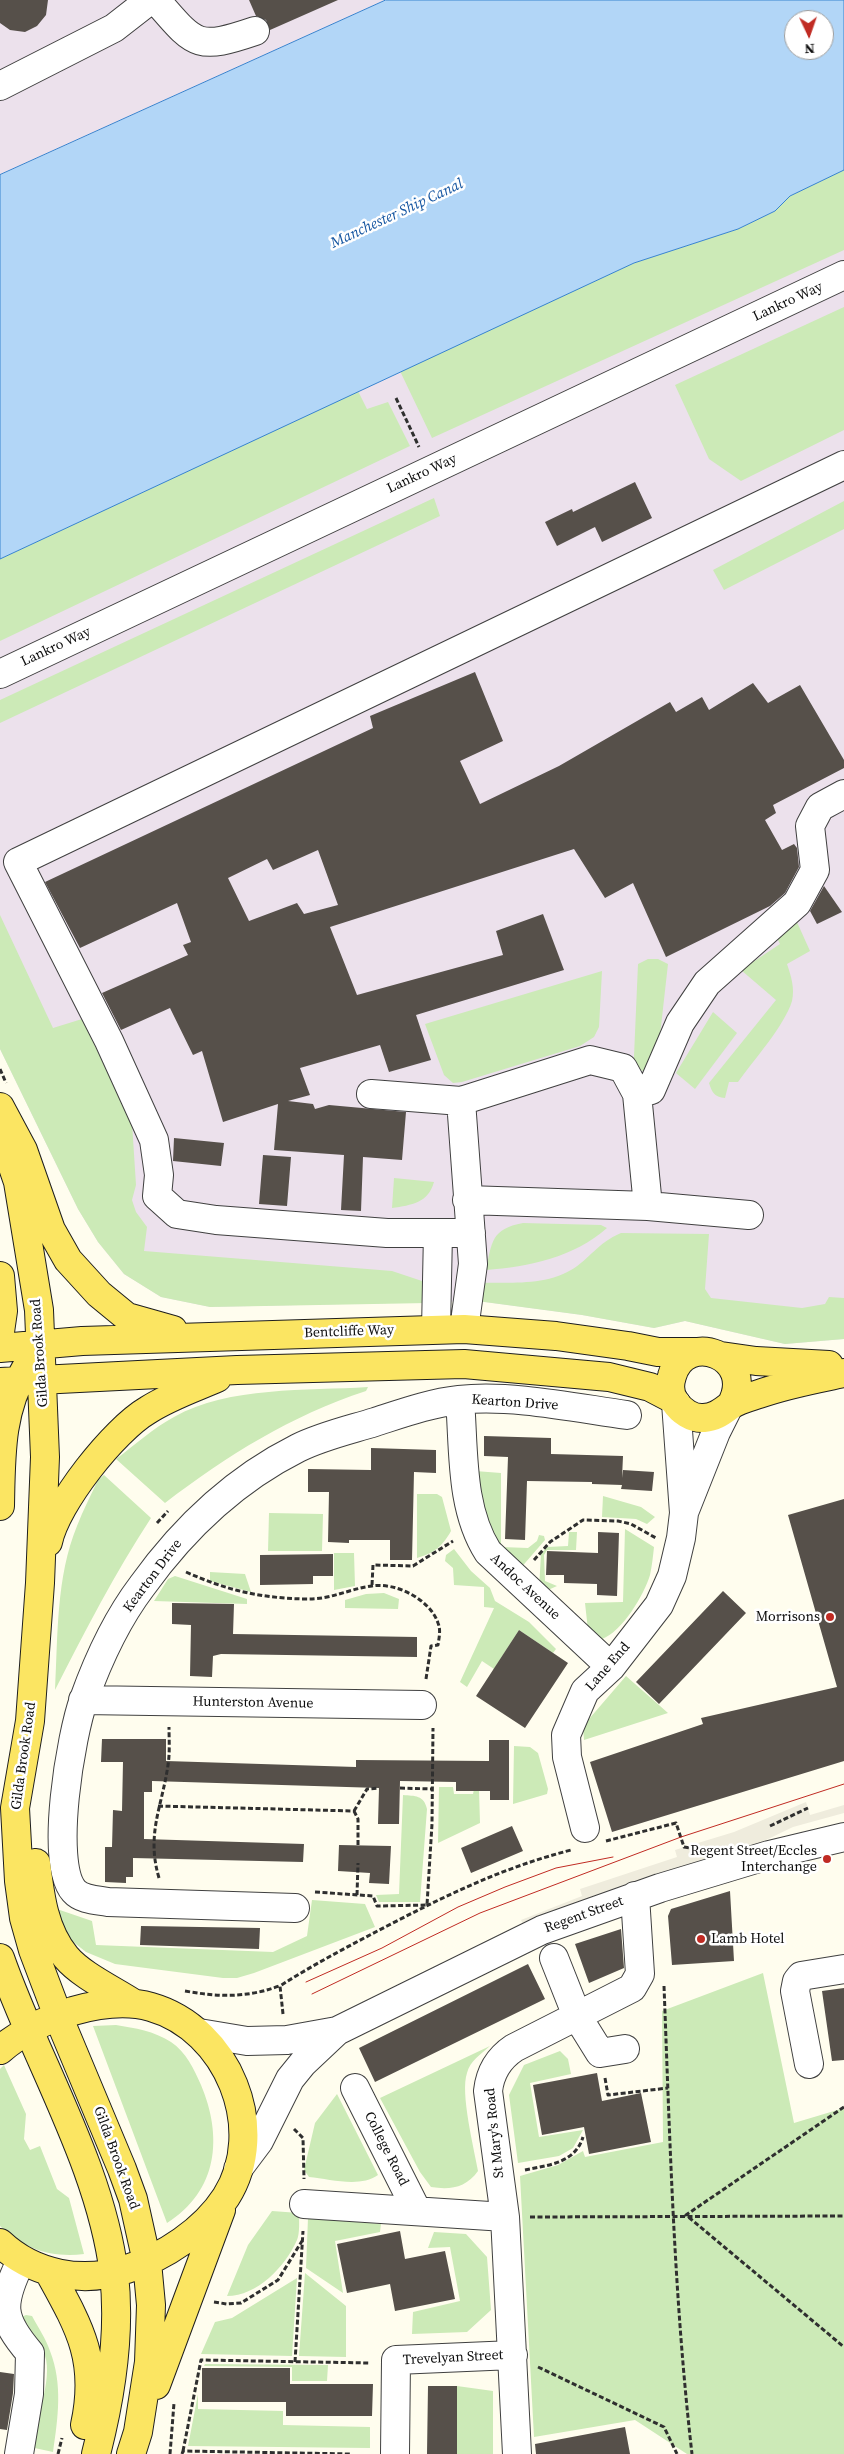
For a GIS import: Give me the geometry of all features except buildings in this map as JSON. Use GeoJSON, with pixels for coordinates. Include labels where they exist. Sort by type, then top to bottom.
{"type":"FeatureCollection","features":[{"type":"Feature","properties":{"kind":"main road"},"geometry":{"type":"LineString","coordinates":[[4,1096],[51,1230],[68,1260],[100,1294],[127,1317],[168,1329],[244,1336]]}},
{"type":"Feature","properties":{"kind":"main road","name":"Gilda Brook Road"},"geometry":{"type":"LineString","coordinates":[[0,1129],[18,1182],[39,1310],[33,1364],[45,1457],[40,1583],[30,1721],[15,1808],[19,1881],[24,1918],[33,1950],[133,2199],[146,2262],[151,2325],[148,2371],[134,2443]]}},
{"type":"Feature","properties":{"kind":"main road"},"geometry":{"type":"LineString","coordinates":[[0,1276],[3,1311],[0,1332]]}},
{"type":"Feature","properties":{"kind":"main road","name":"Bentcliffe Way"},"geometry":{"type":"LineString","coordinates":[[33,1364],[244,1336],[464,1329],[556,1336],[658,1352],[709,1354],[756,1362],[844,1366]]}},
{"type":"Feature","properties":{"kind":"main road","name":"Bentcliffe Way"},"geometry":{"type":"LineString","coordinates":[[0,1348],[33,1364],[237,1370],[464,1364],[609,1377],[650,1387],[674,1401]]}},
{"type":"Feature","properties":{"kind":"main road"},"geometry":{"type":"LineString","coordinates":[[729,1407],[735,1397],[737,1379],[729,1362],[709,1354],[687,1356],[674,1370],[670,1389],[674,1401],[687,1413],[701,1418],[720,1414],[729,1407],[786,1385],[844,1373]]}},
{"type":"Feature","properties":{"kind":"main road"},"geometry":{"type":"LineString","coordinates":[[0,1506],[2,1427],[5,1411],[33,1364]]}},
{"type":"Feature","properties":{"kind":"main road"},"geometry":{"type":"LineString","coordinates":[[40,1583],[50,1535],[64,1503],[106,1448],[146,1410],[175,1395],[237,1370]]}},
{"type":"Feature","properties":{"kind":"main road"},"geometry":{"type":"LineString","coordinates":[[30,1721],[35,1861],[45,1920],[55,1942],[67,1958],[134,2003]]}},
{"type":"Feature","properties":{"kind":"main road"},"geometry":{"type":"LineString","coordinates":[[0,1958],[28,2031],[70,2127],[93,2188],[114,2273],[116,2320],[114,2360],[105,2418],[96,2454]]}},
{"type":"Feature","properties":{"kind":"main road"},"geometry":{"type":"LineString","coordinates":[[0,2050],[28,2031],[58,2016],[105,2004],[134,2003],[152,2007],[175,2017],[199,2033],[225,2064],[238,2094],[243,2131],[243,2149],[238,2169],[226,2196],[134,2443]]}},
{"type":"Feature","properties":{"kind":"main road"},"geometry":{"type":"LineString","coordinates":[[8,2252],[49,2272],[73,2276],[114,2273],[146,2262],[195,2231],[209,2218],[226,2196]]}},
{"type":"Feature","properties":{"kind":"main road"},"geometry":{"type":"LineString","coordinates":[[49,2272],[80,2328],[87,2350],[90,2376],[90,2404],[82,2442],[82,2454]]}},
{"type":"Feature","properties":{"kind":"street"},"geometry":{"type":"LineString","coordinates":[[0,86],[114,28],[150,0]]}},
{"type":"Feature","properties":{"kind":"street"},"geometry":{"type":"LineString","coordinates":[[156,0],[186,35],[201,42],[226,41],[255,31]]}},
{"type":"Feature","properties":{"kind":"street","name":"Lankro Way"},"geometry":{"type":"LineString","coordinates":[[0,674],[844,275]]}},
{"type":"Feature","properties":{"kind":"street"},"geometry":{"type":"LineString","coordinates":[[471,1233],[387,1234],[216,1220],[177,1214],[157,1196],[159,1175],[154,1140],[109,1041],[18,862],[844,465]]}},
{"type":"Feature","properties":{"kind":"street"},"geometry":{"type":"LineString","coordinates":[[637,1094],[651,1090],[680,1023],[707,983],[797,903],[814,870],[810,826],[820,807],[844,794]]}},
{"type":"Feature","properties":{"kind":"street"},"geometry":{"type":"LineString","coordinates":[[371,1094],[461,1101],[590,1060],[623,1068],[637,1094],[648,1206]]}},
{"type":"Feature","properties":{"kind":"street"},"geometry":{"type":"LineString","coordinates":[[461,1101],[473,1264],[464,1329]]}},
{"type":"Feature","properties":{"kind":"street"},"geometry":{"type":"LineString","coordinates":[[467,1200],[648,1206],[749,1215]]}},
{"type":"Feature","properties":{"kind":"street"},"geometry":{"type":"LineString","coordinates":[[436,1329],[438,1233]]}},
{"type":"Feature","properties":{"kind":"street","name":"Kearton Drive"},"geometry":{"type":"LineString","coordinates":[[295,1908],[108,1902],[86,1898],[74,1892],[68,1880],[63,1867],[62,1822],[73,1742],[83,1700],[116,1627],[140,1587],[191,1526],[216,1503],[244,1481],[297,1449],[322,1438],[414,1410],[460,1400],[523,1401],[627,1415]]}},
{"type":"Feature","properties":{"kind":"street","name":"Andoc Avenue"},"geometry":{"type":"LineString","coordinates":[[460,1400],[466,1489],[477,1536],[488,1552],[611,1667]]}},
{"type":"Feature","properties":{"kind":"street","name":"Lane End"},"geometry":{"type":"LineString","coordinates":[[674,1401],[684,1513]]}},
{"type":"Feature","properties":{"kind":"street","name":"Lane End"},"geometry":{"type":"LineString","coordinates":[[587,1837],[567,1757],[566,1734],[586,1691],[611,1667],[659,1605],[672,1576],[678,1554],[684,1513],[716,1432],[729,1407]]}},
{"type":"Feature","properties":{"kind":"street","name":"Hunterston Avenue"},"geometry":{"type":"LineString","coordinates":[[83,1700],[422,1705]]}},
{"type":"Feature","properties":{"kind":"street","name":"Regent Street"},"geometry":{"type":"LineString","coordinates":[[199,2033],[247,2041],[287,2040],[337,2031],[532,1934],[635,1896],[769,1855],[844,1837]]}},
{"type":"Feature","properties":{"kind":"street","name":"St Mary's Road"},"geometry":{"type":"LineString","coordinates":[[517,2454],[505,2217],[488,2091],[490,2078],[504,2054],[632,1988],[640,1974],[635,1896]]}},
{"type":"Feature","properties":{"kind":"street"},"geometry":{"type":"LineString","coordinates":[[554,1958],[576,2016],[613,2051]]}},
{"type":"Feature","properties":{"kind":"street"},"geometry":{"type":"LineString","coordinates":[[809,2064],[795,1991],[797,1981],[802,1976],[844,1969]]}},
{"type":"Feature","properties":{"kind":"street","name":"Regent Street"},"geometry":{"type":"LineString","coordinates":[[238,2169],[259,2141],[290,2079],[303,2063],[337,2031]]}},
{"type":"Feature","properties":{"kind":"street","name":"College Road"},"geometry":{"type":"LineString","coordinates":[[355,2088],[417,2211]]}},
{"type":"Feature","properties":{"kind":"street"},"geometry":{"type":"LineString","coordinates":[[304,2204],[505,2217]]}},
{"type":"Feature","properties":{"kind":"street"},"geometry":{"type":"LineString","coordinates":[[8,2252],[3,2300],[4,2320],[12,2337],[30,2353],[29,2394],[18,2454]]}},
{"type":"Feature","properties":{"kind":"street","name":"Trevelyan Street"},"geometry":{"type":"LineString","coordinates":[[395,2454],[396,2360],[513,2355]]}},
{"type":"Feature","properties":{"kind":"path"},"geometry":{"type":"LineString","coordinates":[[396,398],[418,445]]}},
{"type":"Feature","properties":{"kind":"path"},"geometry":{"type":"LineString","coordinates":[[0,1069],[4,1096]]}},
{"type":"Feature","properties":{"kind":"path"},"geometry":{"type":"LineString","coordinates":[[516,1579],[550,1542],[583,1520],[618,1520],[631,1524],[645,1530],[678,1554]]}},
{"type":"Feature","properties":{"kind":"path"},"geometry":{"type":"LineString","coordinates":[[372,1585],[373,1565],[413,1566],[474,1526]]}},
{"type":"Feature","properties":{"kind":"path"},"geometry":{"type":"LineString","coordinates":[[162,1559],[210,1584],[256,1596],[306,1599],[332,1597],[372,1585],[391,1587],[409,1593],[425,1604],[438,1622],[438,1645],[431,1646],[422,1705],[434,1705],[427,1905]]}},
{"type":"Feature","properties":{"kind":"path"},"geometry":{"type":"LineString","coordinates":[[167,1905],[155,1864],[154,1834],[158,1806],[168,1764],[169,1701]]}},
{"type":"Feature","properties":{"kind":"path"},"geometry":{"type":"LineString","coordinates":[[354,1811],[366,1789],[379,1788]]}},
{"type":"Feature","properties":{"kind":"path"},"geometry":{"type":"LineString","coordinates":[[400,1788],[432,1789]]}},
{"type":"Feature","properties":{"kind":"path"},"geometry":{"type":"LineString","coordinates":[[158,1806],[354,1811]]}},
{"type":"Feature","properties":{"kind":"path"},"geometry":{"type":"LineString","coordinates":[[354,1811],[358,1819],[358,1846]]}},
{"type":"Feature","properties":{"kind":"path"},"geometry":{"type":"LineString","coordinates":[[182,1991],[240,1996],[280,1986],[313,1965],[427,1905],[488,1876],[534,1860],[587,1837],[676,1824],[684,1847],[704,1850]]}},
{"type":"Feature","properties":{"kind":"path"},"geometry":{"type":"LineString","coordinates":[[357,1895],[358,1863]]}},
{"type":"Feature","properties":{"kind":"path"},"geometry":{"type":"LineString","coordinates":[[295,1908],[308,1891],[373,1896],[377,1906],[427,1905]]}},
{"type":"Feature","properties":{"kind":"path"},"geometry":{"type":"LineString","coordinates":[[663,1977],[681,2364],[692,2454]]}},
{"type":"Feature","properties":{"kind":"path"},"geometry":{"type":"LineString","coordinates":[[280,1986],[287,2040]]}},
{"type":"Feature","properties":{"kind":"path"},"geometry":{"type":"LineString","coordinates":[[613,2051],[608,2095],[668,2088]]}},
{"type":"Feature","properties":{"kind":"path"},"geometry":{"type":"LineString","coordinates":[[686,2215],[844,2107]]}},
{"type":"Feature","properties":{"kind":"path"},"geometry":{"type":"LineString","coordinates":[[292,2128],[303,2138],[304,2204],[295,2362]]}},
{"type":"Feature","properties":{"kind":"path"},"geometry":{"type":"LineString","coordinates":[[500,2176],[539,2167],[570,2156],[580,2148],[583,2137]]}},
{"type":"Feature","properties":{"kind":"path"},"geometry":{"type":"LineString","coordinates":[[505,2217],[673,2215],[844,2216]]}},
{"type":"Feature","properties":{"kind":"path"},"geometry":{"type":"LineString","coordinates":[[686,2215],[844,2348]]}},
{"type":"Feature","properties":{"kind":"path"},"geometry":{"type":"LineString","coordinates":[[209,2300],[227,2304],[240,2303],[278,2280],[302,2241]]}},
{"type":"Feature","properties":{"kind":"path"},"geometry":{"type":"LineString","coordinates":[[513,2355],[664,2427],[677,2454]]}},
{"type":"Feature","properties":{"kind":"path"},"geometry":{"type":"LineString","coordinates":[[351,2454],[182,2452],[201,2360],[396,2364]]}},
{"type":"Feature","properties":{"kind":"path"},"geometry":{"type":"LineString","coordinates":[[170,2454],[174,2398]]}},
{"type":"Feature","properties":{"kind":"shaded area"},"geometry":{"type":"Polygon","coordinates":[[[0,0],[386,0],[0,175],[0,0]]]}},
{"type":"Feature","properties":{"kind":"shaded area"},"geometry":{"type":"Polygon","coordinates":[[[844,170],[844,1339],[785,1344],[685,1321],[654,1328],[582,1315],[477,1301],[210,1307],[161,1297],[124,1274],[98,1242],[78,1209],[0,1049],[0,559],[634,263],[738,229],[775,211],[790,196],[844,170]]]}},
{"type":"Feature","properties":{"kind":"shaded area"},"geometry":{"type":"Polygon","coordinates":[[[806,1802],[810,1815],[844,1805],[844,1813],[793,1827],[739,1853],[524,1926],[521,1920],[582,1896],[580,1889],[677,1857],[675,1850],[734,1832],[806,1802]]]}},
{"type":"Feature","properties":{"kind":"green space"},"geometry":{"type":"Polygon","coordinates":[[[844,170],[844,250],[432,438],[400,371],[634,263],[738,229],[775,211],[790,196],[844,170]]]}},
{"type":"Feature","properties":{"kind":"green space"},"geometry":{"type":"Polygon","coordinates":[[[844,307],[844,430],[741,481],[709,459],[675,385],[844,307]]]}},
{"type":"Feature","properties":{"kind":"green space"},"geometry":{"type":"Polygon","coordinates":[[[358,391],[367,409],[388,402],[410,446],[0,641],[0,559],[358,391]]]}},
{"type":"Feature","properties":{"kind":"green space"},"geometry":{"type":"Polygon","coordinates":[[[434,498],[440,516],[0,723],[0,700],[434,498]]]}},
{"type":"Feature","properties":{"kind":"green space"},"geometry":{"type":"Polygon","coordinates":[[[844,501],[844,529],[724,590],[713,570],[844,501]]]}},
{"type":"Feature","properties":{"kind":"green space"},"geometry":{"type":"Polygon","coordinates":[[[0,915],[53,1028],[82,1019],[132,1123],[136,1185],[132,1200],[136,1212],[147,1227],[144,1251],[392,1271],[428,1283],[428,1303],[210,1307],[161,1297],[124,1274],[98,1242],[78,1209],[0,1049],[0,915]]]}},
{"type":"Feature","properties":{"kind":"green space"},"geometry":{"type":"Polygon","coordinates":[[[796,920],[810,951],[787,964],[793,987],[792,1001],[788,1011],[776,1032],[738,1082],[729,1082],[725,1098],[718,1096],[712,1091],[709,1083],[776,1000],[741,970],[780,944],[775,934],[796,920]]]}},
{"type":"Feature","properties":{"kind":"green space"},"geometry":{"type":"Polygon","coordinates":[[[648,959],[658,959],[668,964],[657,1062],[653,1070],[644,1072],[634,1065],[634,1056],[638,964],[648,959]]]}},
{"type":"Feature","properties":{"kind":"green space"},"geometry":{"type":"Polygon","coordinates":[[[602,971],[599,1027],[594,1037],[580,1046],[462,1082],[453,1083],[444,1075],[425,1024],[602,971]]]}},
{"type":"Feature","properties":{"kind":"green space"},"geometry":{"type":"Polygon","coordinates":[[[713,1012],[737,1033],[695,1089],[676,1073],[713,1012]]]}},
{"type":"Feature","properties":{"kind":"green space"},"geometry":{"type":"Polygon","coordinates":[[[394,1178],[434,1182],[423,1199],[406,1206],[392,1208],[394,1178]]]}},
{"type":"Feature","properties":{"kind":"green space"},"geometry":{"type":"Polygon","coordinates":[[[523,1223],[601,1225],[607,1228],[580,1246],[550,1259],[502,1269],[486,1270],[495,1238],[505,1229],[523,1223]]]}},
{"type":"Feature","properties":{"kind":"green space"},"geometry":{"type":"Polygon","coordinates":[[[621,1233],[709,1234],[705,1289],[711,1298],[802,1308],[825,1304],[829,1297],[844,1298],[844,1339],[785,1344],[685,1321],[654,1328],[582,1315],[477,1301],[480,1283],[527,1282],[549,1279],[578,1266],[606,1241],[621,1233]]]}},
{"type":"Feature","properties":{"kind":"green space"},"geometry":{"type":"Polygon","coordinates":[[[368,1387],[366,1391],[311,1412],[261,1438],[212,1469],[165,1503],[116,1459],[166,1421],[196,1407],[219,1400],[269,1392],[368,1387]]]}},
{"type":"Feature","properties":{"kind":"green space"},"geometry":{"type":"Polygon","coordinates":[[[475,1471],[501,1473],[501,1547],[528,1548],[537,1541],[539,1535],[544,1536],[545,1540],[519,1570],[488,1537],[475,1471]]]}},
{"type":"Feature","properties":{"kind":"green space"},"geometry":{"type":"Polygon","coordinates":[[[104,1475],[151,1518],[89,1624],[55,1690],[59,1607],[65,1566],[70,1545],[82,1514],[98,1480],[104,1475]]]}},
{"type":"Feature","properties":{"kind":"green space"},"geometry":{"type":"Polygon","coordinates":[[[417,1494],[437,1494],[442,1497],[451,1531],[437,1549],[417,1558],[417,1494]]]}},
{"type":"Feature","properties":{"kind":"green space"},"geometry":{"type":"Polygon","coordinates":[[[603,1496],[641,1507],[655,1517],[647,1524],[636,1519],[602,1517],[603,1496]]]}},
{"type":"Feature","properties":{"kind":"green space"},"geometry":{"type":"Polygon","coordinates":[[[269,1513],[323,1514],[322,1551],[268,1551],[269,1513]]]}},
{"type":"Feature","properties":{"kind":"green space"},"geometry":{"type":"Polygon","coordinates":[[[625,1529],[654,1547],[650,1575],[643,1592],[631,1612],[617,1629],[602,1639],[588,1630],[585,1603],[623,1602],[625,1529]]]}},
{"type":"Feature","properties":{"kind":"green space"},"geometry":{"type":"Polygon","coordinates":[[[569,1532],[577,1532],[576,1550],[547,1550],[544,1555],[545,1581],[557,1586],[548,1590],[539,1589],[541,1554],[547,1547],[568,1546],[569,1532]]]}},
{"type":"Feature","properties":{"kind":"green space"},"geometry":{"type":"Polygon","coordinates":[[[454,1549],[471,1571],[490,1588],[495,1601],[529,1622],[556,1649],[553,1653],[519,1630],[494,1669],[482,1661],[467,1687],[460,1682],[494,1608],[484,1607],[484,1587],[454,1585],[453,1568],[445,1561],[446,1555],[454,1549]]]}},
{"type":"Feature","properties":{"kind":"green space"},"geometry":{"type":"Polygon","coordinates":[[[334,1553],[354,1553],[355,1586],[334,1590],[334,1553]]]}},
{"type":"Feature","properties":{"kind":"green space"},"geometry":{"type":"Polygon","coordinates":[[[210,1572],[245,1574],[251,1592],[210,1581],[210,1572]]]}},
{"type":"Feature","properties":{"kind":"green space"},"geometry":{"type":"Polygon","coordinates":[[[175,1576],[247,1599],[247,1604],[154,1601],[168,1579],[175,1576]]]}},
{"type":"Feature","properties":{"kind":"green space"},"geometry":{"type":"Polygon","coordinates":[[[384,1593],[399,1599],[398,1609],[345,1608],[345,1600],[366,1594],[384,1593]]]}},
{"type":"Feature","properties":{"kind":"green space"},"geometry":{"type":"Polygon","coordinates":[[[626,1676],[668,1713],[584,1740],[583,1726],[626,1676]]]}},
{"type":"Feature","properties":{"kind":"green space"},"geometry":{"type":"Polygon","coordinates":[[[514,1746],[530,1747],[538,1753],[548,1789],[547,1794],[513,1804],[514,1746]]]}},
{"type":"Feature","properties":{"kind":"green space"},"geometry":{"type":"Polygon","coordinates":[[[439,1787],[453,1787],[454,1794],[473,1794],[474,1789],[479,1789],[480,1823],[438,1843],[439,1787]]]}},
{"type":"Feature","properties":{"kind":"green space"},"geometry":{"type":"Polygon","coordinates":[[[403,1795],[415,1796],[421,1799],[426,1804],[427,1809],[420,1902],[379,1902],[376,1895],[399,1894],[403,1795]]]}},
{"type":"Feature","properties":{"kind":"green space"},"geometry":{"type":"Polygon","coordinates":[[[312,1900],[365,1904],[375,1927],[237,1978],[223,1978],[115,1964],[86,1952],[67,1937],[54,1908],[92,1921],[96,1945],[273,1952],[307,1936],[312,1900]]]}},
{"type":"Feature","properties":{"kind":"green space"},"geometry":{"type":"Polygon","coordinates":[[[763,1973],[794,2123],[844,2108],[844,2454],[687,2454],[635,2420],[534,2437],[520,2176],[558,2165],[583,2151],[585,2157],[663,2142],[662,2011],[763,1973]]]}},
{"type":"Feature","properties":{"kind":"green space"},"geometry":{"type":"Polygon","coordinates":[[[116,2025],[151,2033],[165,2038],[176,2046],[192,2067],[208,2105],[213,2143],[211,2162],[206,2179],[197,2195],[184,2210],[167,2223],[93,2026],[116,2025]]]}},
{"type":"Feature","properties":{"kind":"green space"},"geometry":{"type":"Polygon","coordinates":[[[490,2046],[471,2065],[465,2082],[466,2107],[478,2171],[463,2184],[451,2188],[431,2187],[420,2172],[380,2098],[490,2046]]]}},
{"type":"Feature","properties":{"kind":"green space"},"geometry":{"type":"Polygon","coordinates":[[[560,2051],[568,2059],[571,2074],[530,2083],[539,2137],[583,2130],[573,2148],[559,2156],[518,2163],[509,2095],[524,2065],[560,2051]]]}},
{"type":"Feature","properties":{"kind":"green space"},"geometry":{"type":"Polygon","coordinates":[[[4,2065],[26,2114],[24,2139],[30,2150],[40,2146],[57,2189],[69,2198],[84,2254],[61,2255],[39,2250],[18,2241],[0,2226],[0,2069],[4,2065]]]}},
{"type":"Feature","properties":{"kind":"green space"},"geometry":{"type":"Polygon","coordinates":[[[337,2094],[378,2175],[371,2179],[354,2182],[335,2181],[309,2177],[304,2170],[315,2123],[337,2094]]]}},
{"type":"Feature","properties":{"kind":"green space"},"geometry":{"type":"Polygon","coordinates":[[[272,2211],[299,2213],[299,2234],[292,2250],[269,2278],[249,2291],[227,2296],[248,2245],[272,2211]]]}},
{"type":"Feature","properties":{"kind":"green space"},"geometry":{"type":"Polygon","coordinates":[[[308,2218],[381,2224],[380,2232],[335,2241],[343,2293],[306,2268],[308,2218]]]}},
{"type":"Feature","properties":{"kind":"green space"},"geometry":{"type":"Polygon","coordinates":[[[434,2232],[466,2234],[487,2257],[491,2310],[467,2332],[412,2334],[413,2312],[460,2301],[450,2247],[428,2248],[434,2232]]]}},
{"type":"Feature","properties":{"kind":"green space"},"geometry":{"type":"Polygon","coordinates":[[[305,2273],[346,2306],[346,2357],[299,2356],[305,2273]]]}},
{"type":"Feature","properties":{"kind":"green space"},"geometry":{"type":"Polygon","coordinates":[[[297,2278],[292,2356],[201,2354],[215,2322],[232,2318],[297,2278]]]}},
{"type":"Feature","properties":{"kind":"green space"},"geometry":{"type":"Polygon","coordinates":[[[26,2315],[32,2316],[44,2338],[57,2376],[58,2414],[53,2452],[30,2447],[45,2389],[47,2366],[40,2346],[19,2318],[26,2315]]]}},
{"type":"Feature","properties":{"kind":"green space"},"geometry":{"type":"Polygon","coordinates":[[[205,2364],[328,2365],[327,2381],[292,2381],[292,2367],[204,2366],[205,2364]]]}},
{"type":"Feature","properties":{"kind":"green space"},"geometry":{"type":"Polygon","coordinates":[[[457,2386],[493,2391],[493,2454],[457,2454],[457,2386]]]}},
{"type":"Feature","properties":{"kind":"green space"},"geometry":{"type":"Polygon","coordinates":[[[198,2394],[198,2409],[283,2411],[283,2425],[370,2427],[370,2448],[188,2446],[198,2394]]]}},
{"type":"Feature","properties":{"kind":"water","name":"Manchester Ship Canal"},"geometry":{"type":"Polygon","coordinates":[[[386,0],[844,0],[844,170],[790,196],[775,211],[738,229],[634,263],[0,559],[0,175],[386,0]]]}},
{"type":"Feature","properties":{"kind":"tram line"},"geometry":{"type":"LineString","coordinates":[[312,1994],[480,1913],[681,1837],[844,1784]]}},
{"type":"Feature","properties":{"kind":"tram line"},"geometry":{"type":"LineString","coordinates":[[306,1982],[382,1948],[458,1907],[505,1887],[556,1868],[613,1857]]}},
{"type":"Feature","properties":{"kind":"place","name":"Morrisons"},"geometry":{"type":"Point","coordinates":[830,1617]}},
{"type":"Feature","properties":{"kind":"place","name":"Regent Street/Eccles Interchange"},"geometry":{"type":"Point","coordinates":[827,1859]}},
{"type":"Feature","properties":{"kind":"place","name":"Lamb Hotel"},"geometry":{"type":"Point","coordinates":[701,1939]}}]}
